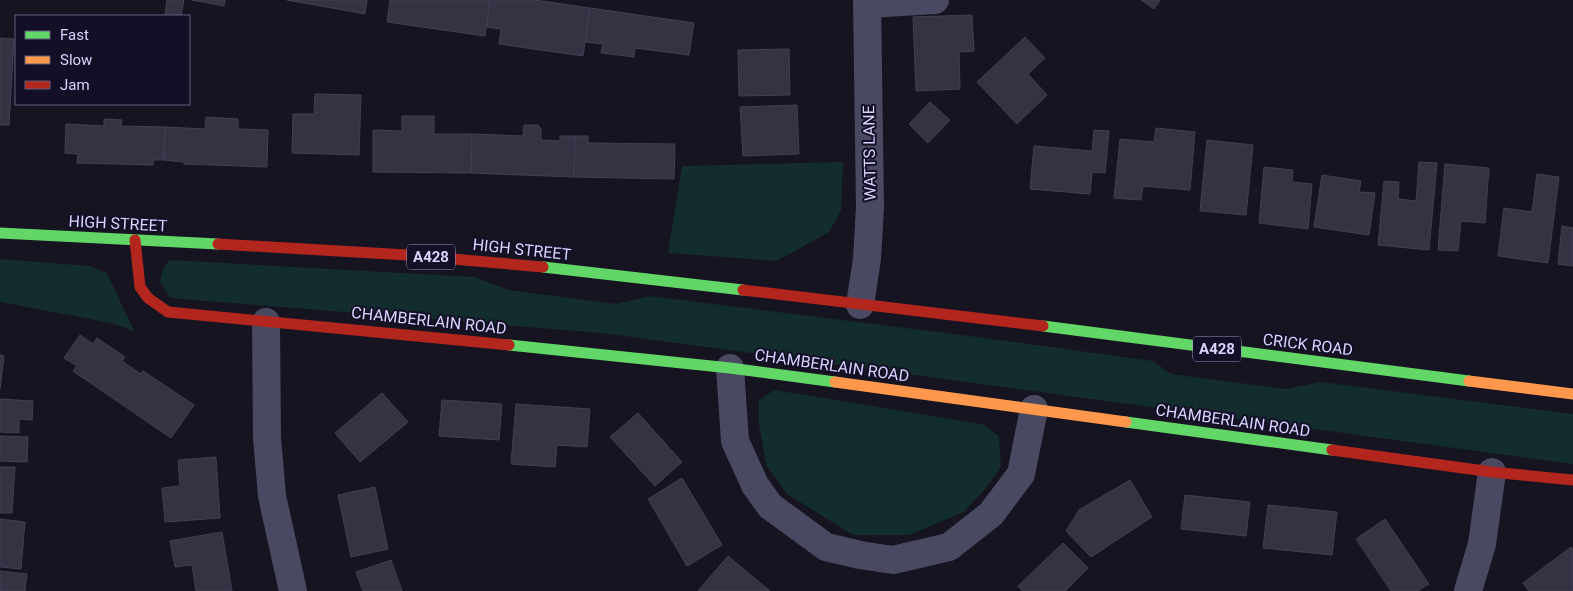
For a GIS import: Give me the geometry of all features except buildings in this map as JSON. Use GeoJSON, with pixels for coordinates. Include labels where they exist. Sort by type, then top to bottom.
{"type":"FeatureCollection","features":[{"type":"Feature","properties":{"kind":"main road","name":"HIGH STREET"},"geometry":{"type":"LineString","coordinates":[[0,233],[312,249],[466,260],[673,281],[860,305]]}},
{"type":"Feature","properties":{"kind":"main road","name":"CHAMBERLAIN ROAD"},"geometry":{"type":"LineString","coordinates":[[135,240],[140,287],[148,298],[168,312],[375,331],[730,368],[1492,472],[1573,480]]}},
{"type":"Feature","properties":{"kind":"main road","name":"CRICK ROAD"},"geometry":{"type":"LineString","coordinates":[[860,305],[952,314],[1573,394]]}},
{"type":"Feature","properties":{"kind":"street"},"geometry":{"type":"LineString","coordinates":[[867,2],[935,0]]}},
{"type":"Feature","properties":{"kind":"street","name":"WATTS LANE"},"geometry":{"type":"LineString","coordinates":[[860,305],[867,259],[870,207],[867,2]]}},
{"type":"Feature","properties":{"kind":"street"},"geometry":{"type":"LineString","coordinates":[[266,322],[267,438],[272,496],[293,591]]}},
{"type":"Feature","properties":{"kind":"street"},"geometry":{"type":"LineString","coordinates":[[730,368],[735,441],[754,485],[770,506],[826,547],[893,560],[949,547],[991,514],[1021,474],[1034,409]]}},
{"type":"Feature","properties":{"kind":"street"},"geometry":{"type":"LineString","coordinates":[[1468,591],[1482,544],[1492,472]]}},
{"type":"Feature","properties":{"kind":"green space"},"geometry":{"type":"Polygon","coordinates":[[[843,162],[841,211],[829,232],[777,261],[668,253],[682,166],[843,162]]]}},
{"type":"Feature","properties":{"kind":"green space"},"geometry":{"type":"Polygon","coordinates":[[[0,259],[90,266],[107,273],[134,331],[111,323],[0,302],[0,259]]]}},
{"type":"Feature","properties":{"kind":"green space"},"geometry":{"type":"Polygon","coordinates":[[[170,260],[475,277],[508,290],[616,304],[649,296],[1153,361],[1171,374],[1285,389],[1321,382],[1573,414],[1573,464],[602,333],[170,298],[160,282],[163,268],[170,260]]]}},
{"type":"Feature","properties":{"kind":"green space"},"geometry":{"type":"Polygon","coordinates":[[[774,390],[982,424],[999,436],[1001,467],[986,488],[964,512],[909,535],[853,535],[787,494],[766,465],[759,424],[759,400],[774,390]]]}},
{"type":"Feature","properties":{"kind":"traffic: fast"},"geometry":{"type":"LineString","coordinates":[[0,233],[218,244]]}},
{"type":"Feature","properties":{"kind":"traffic: fast"},"geometry":{"type":"LineString","coordinates":[[543,267],[743,290]]}},
{"type":"Feature","properties":{"kind":"traffic: fast"},"geometry":{"type":"LineString","coordinates":[[1043,326],[1469,381]]}},
{"type":"Feature","properties":{"kind":"traffic: fast"},"geometry":{"type":"LineString","coordinates":[[509,345],[730,368],[835,382]]}},
{"type":"Feature","properties":{"kind":"traffic: fast"},"geometry":{"type":"LineString","coordinates":[[1126,422],[1332,450]]}},
{"type":"Feature","properties":{"kind":"traffic: slow"},"geometry":{"type":"LineString","coordinates":[[1469,381],[1573,394]]}},
{"type":"Feature","properties":{"kind":"traffic: slow"},"geometry":{"type":"LineString","coordinates":[[835,382],[1126,422]]}},
{"type":"Feature","properties":{"kind":"traffic: jam"},"geometry":{"type":"LineString","coordinates":[[135,240],[140,287],[148,298],[168,312],[509,345]]}},
{"type":"Feature","properties":{"kind":"traffic: jam"},"geometry":{"type":"LineString","coordinates":[[218,244],[407,255],[543,267]]}},
{"type":"Feature","properties":{"kind":"traffic: jam"},"geometry":{"type":"LineString","coordinates":[[743,290],[1043,326]]}},
{"type":"Feature","properties":{"kind":"traffic: jam"},"geometry":{"type":"LineString","coordinates":[[1332,450],[1492,472],[1573,480]]}}]}
